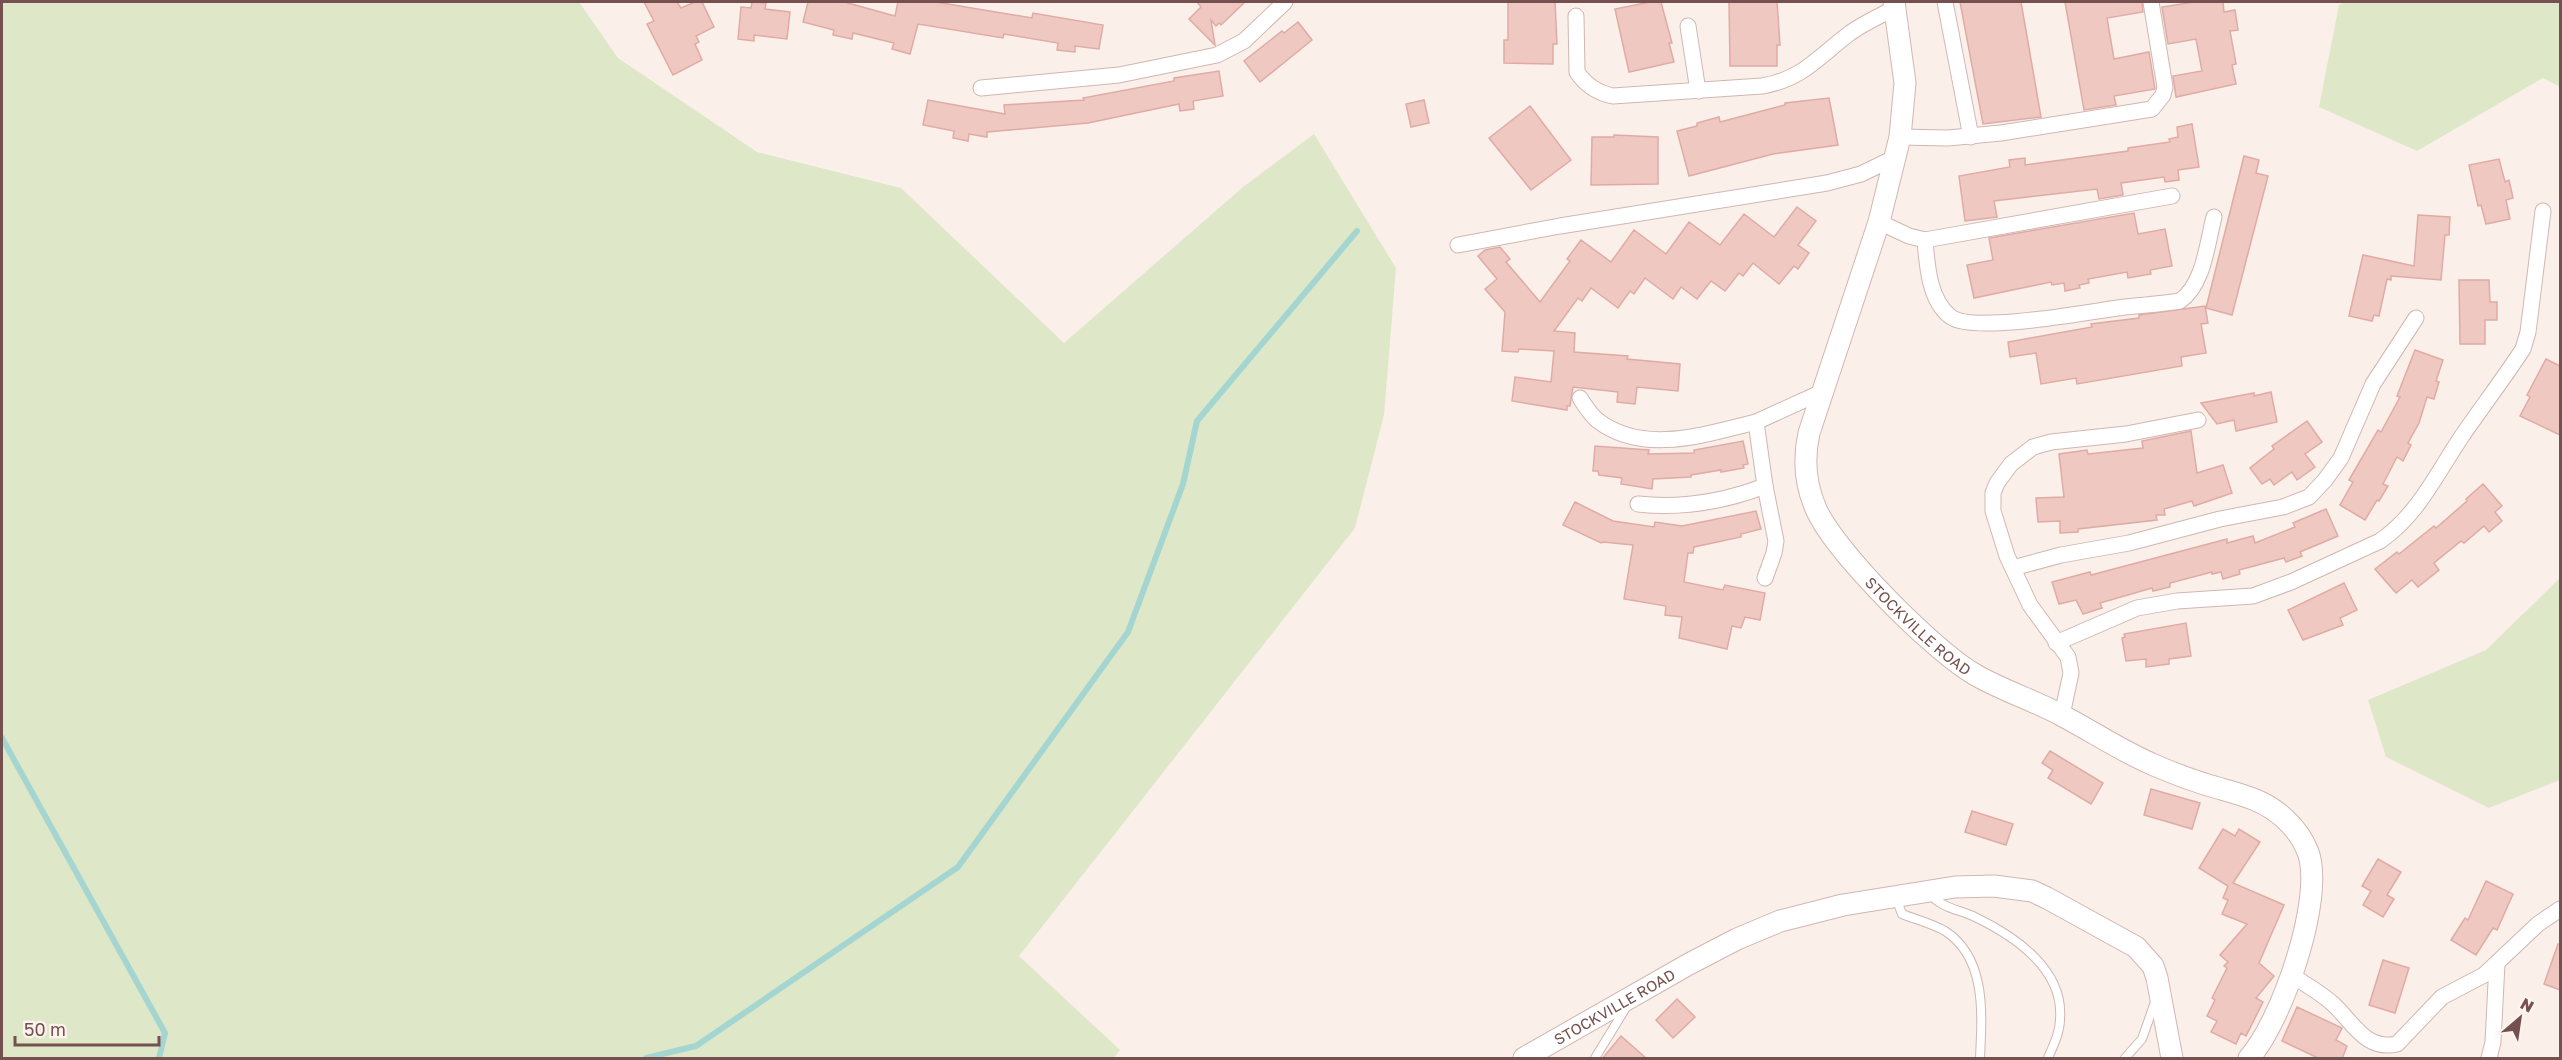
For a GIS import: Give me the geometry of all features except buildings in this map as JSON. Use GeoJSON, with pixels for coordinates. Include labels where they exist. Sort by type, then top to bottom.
{"type":"FeatureCollection","features":[{"type":"Feature","properties":{"kind":"street"},"geometry":{"type":"LineString","coordinates":[[981,88],[1119,75],[1217,55],[1244,41],[1285,2]]}},
{"type":"Feature","properties":{"kind":"street"},"geometry":{"type":"LineString","coordinates":[[1945,2],[1971,136]]}},
{"type":"Feature","properties":{"kind":"street"},"geometry":{"type":"LineString","coordinates":[[1458,245],[1560,226],[1827,183],[1861,174],[1898,147],[2152,109],[2163,95],[2165,87],[2151,2]]}},
{"type":"Feature","properties":{"kind":"street"},"geometry":{"type":"LineString","coordinates":[[1576,16],[1577,72],[1597,91],[1613,96],[1762,86],[1791,79],[1861,25],[1895,5]]}},
{"type":"Feature","properties":{"kind":"street","name":"STOCKVILLE ROAD"},"geometry":{"type":"LineString","coordinates":[[1895,5],[1905,83],[1898,147],[1879,222],[1809,433],[1805,452],[1805,471],[1817,511],[1836,540],[1893,603],[1932,642],[1956,662],[1982,678],[2062,715],[2143,761],[2183,777],[2255,799],[2286,820],[2297,833],[2308,851],[2312,887],[2310,910],[2291,975],[2266,1034],[2249,1059]]}},
{"type":"Feature","properties":{"kind":"street"},"geometry":{"type":"LineString","coordinates":[[1688,26],[1698,91]]}},
{"type":"Feature","properties":{"kind":"street"},"geometry":{"type":"LineString","coordinates":[[1879,222],[1909,237],[1925,240],[2172,196]]}},
{"type":"Feature","properties":{"kind":"street"},"geometry":{"type":"LineString","coordinates":[[2056,643],[2137,609],[2177,602],[2246,597],[2274,589],[2380,541],[2394,531],[2415,509],[2447,457],[2523,349],[2528,332],[2543,211]]}},
{"type":"Feature","properties":{"kind":"street"},"geometry":{"type":"LineString","coordinates":[[1925,240],[1930,279],[1939,303],[1948,315],[1959,321],[1974,323],[2016,321],[2182,300],[2198,275],[2214,218]]}},
{"type":"Feature","properties":{"kind":"street"},"geometry":{"type":"LineString","coordinates":[[2013,568],[2061,555],[2129,543],[2220,519],[2283,507],[2308,497],[2325,480],[2341,458],[2373,384],[2416,318]]}},
{"type":"Feature","properties":{"kind":"street"},"geometry":{"type":"LineString","coordinates":[[1580,398],[1593,416],[1612,429],[1656,440],[1692,437],[1756,422],[1822,392]]}},
{"type":"Feature","properties":{"kind":"street"},"geometry":{"type":"LineString","coordinates":[[2062,715],[2071,673],[2068,657],[2030,604],[1996,527],[1992,504],[1997,483],[2021,454],[2032,447],[2051,442],[2127,434],[2198,420]]}},
{"type":"Feature","properties":{"kind":"street"},"geometry":{"type":"LineString","coordinates":[[1756,422],[1776,541],[1765,578]]}},
{"type":"Feature","properties":{"kind":"street"},"geometry":{"type":"LineString","coordinates":[[1638,504],[1668,507],[1689,506],[1742,495],[1765,486]]}},
{"type":"Feature","properties":{"kind":"street","name":"STOCKVILLE ROAD"},"geometry":{"type":"LineString","coordinates":[[1524,1059],[1737,939],[1780,921],[1844,905],[1928,891],[1954,887],[1994,886],[2032,891],[2136,947],[2153,966],[2160,987],[2172,1059]]}},
{"type":"Feature","properties":{"kind":"street"},"geometry":{"type":"LineString","coordinates":[[2291,975],[2332,1003],[2365,1039],[2392,1045],[2401,1041],[2442,997],[2484,975],[2538,924],[2560,909]]}},
{"type":"Feature","properties":{"kind":"street"},"geometry":{"type":"LineString","coordinates":[[2489,1059],[2493,1042],[2497,963]]}},
{"type":"Feature","properties":{"kind":"lane"},"geometry":{"type":"LineString","coordinates":[[1928,891],[1940,904],[1967,913],[2000,931],[2027,950],[2043,966],[2055,986],[2061,1009],[2059,1030],[2048,1059]]}},
{"type":"Feature","properties":{"kind":"lane"},"geometry":{"type":"LineString","coordinates":[[1896,897],[1902,914],[1922,919],[1948,933],[1971,958],[1979,996],[1980,1059]]}},
{"type":"Feature","properties":{"kind":"lane"},"geometry":{"type":"LineString","coordinates":[[2125,1059],[2142,1039],[2160,987]]}},
{"type":"Feature","properties":{"kind":"lane"},"geometry":{"type":"LineString","coordinates":[[1595,1059],[1632,997]]}},
{"type":"Feature","properties":{"kind":"green space"},"geometry":{"type":"Polygon","coordinates":[[[2,2],[579,2],[618,58],[757,152],[901,188],[1064,343],[1243,187],[1314,134],[1396,268],[1384,415],[1355,528],[1019,956],[1120,1050],[1114,1058],[2,1058],[2,2]]]}},
{"type":"Feature","properties":{"kind":"green space"},"geometry":{"type":"Polygon","coordinates":[[[2344,2],[2560,2],[2560,87],[2543,78],[2417,151],[2319,107],[2339,5],[2344,2]]]}},
{"type":"Feature","properties":{"kind":"green space"},"geometry":{"type":"Polygon","coordinates":[[[2560,578],[2560,780],[2489,808],[2386,757],[2368,700],[2486,650],[2560,578]]]}},
{"type":"Feature","properties":{"kind":"waterway"},"geometry":{"type":"LineString","coordinates":[[646,1058],[696,1046],[958,867],[1128,632],[1183,484],[1197,421],[1357,231]]}},
{"type":"Feature","properties":{"kind":"waterway"},"geometry":{"type":"LineString","coordinates":[[2,738],[165,1033],[159,1058]]}}]}
